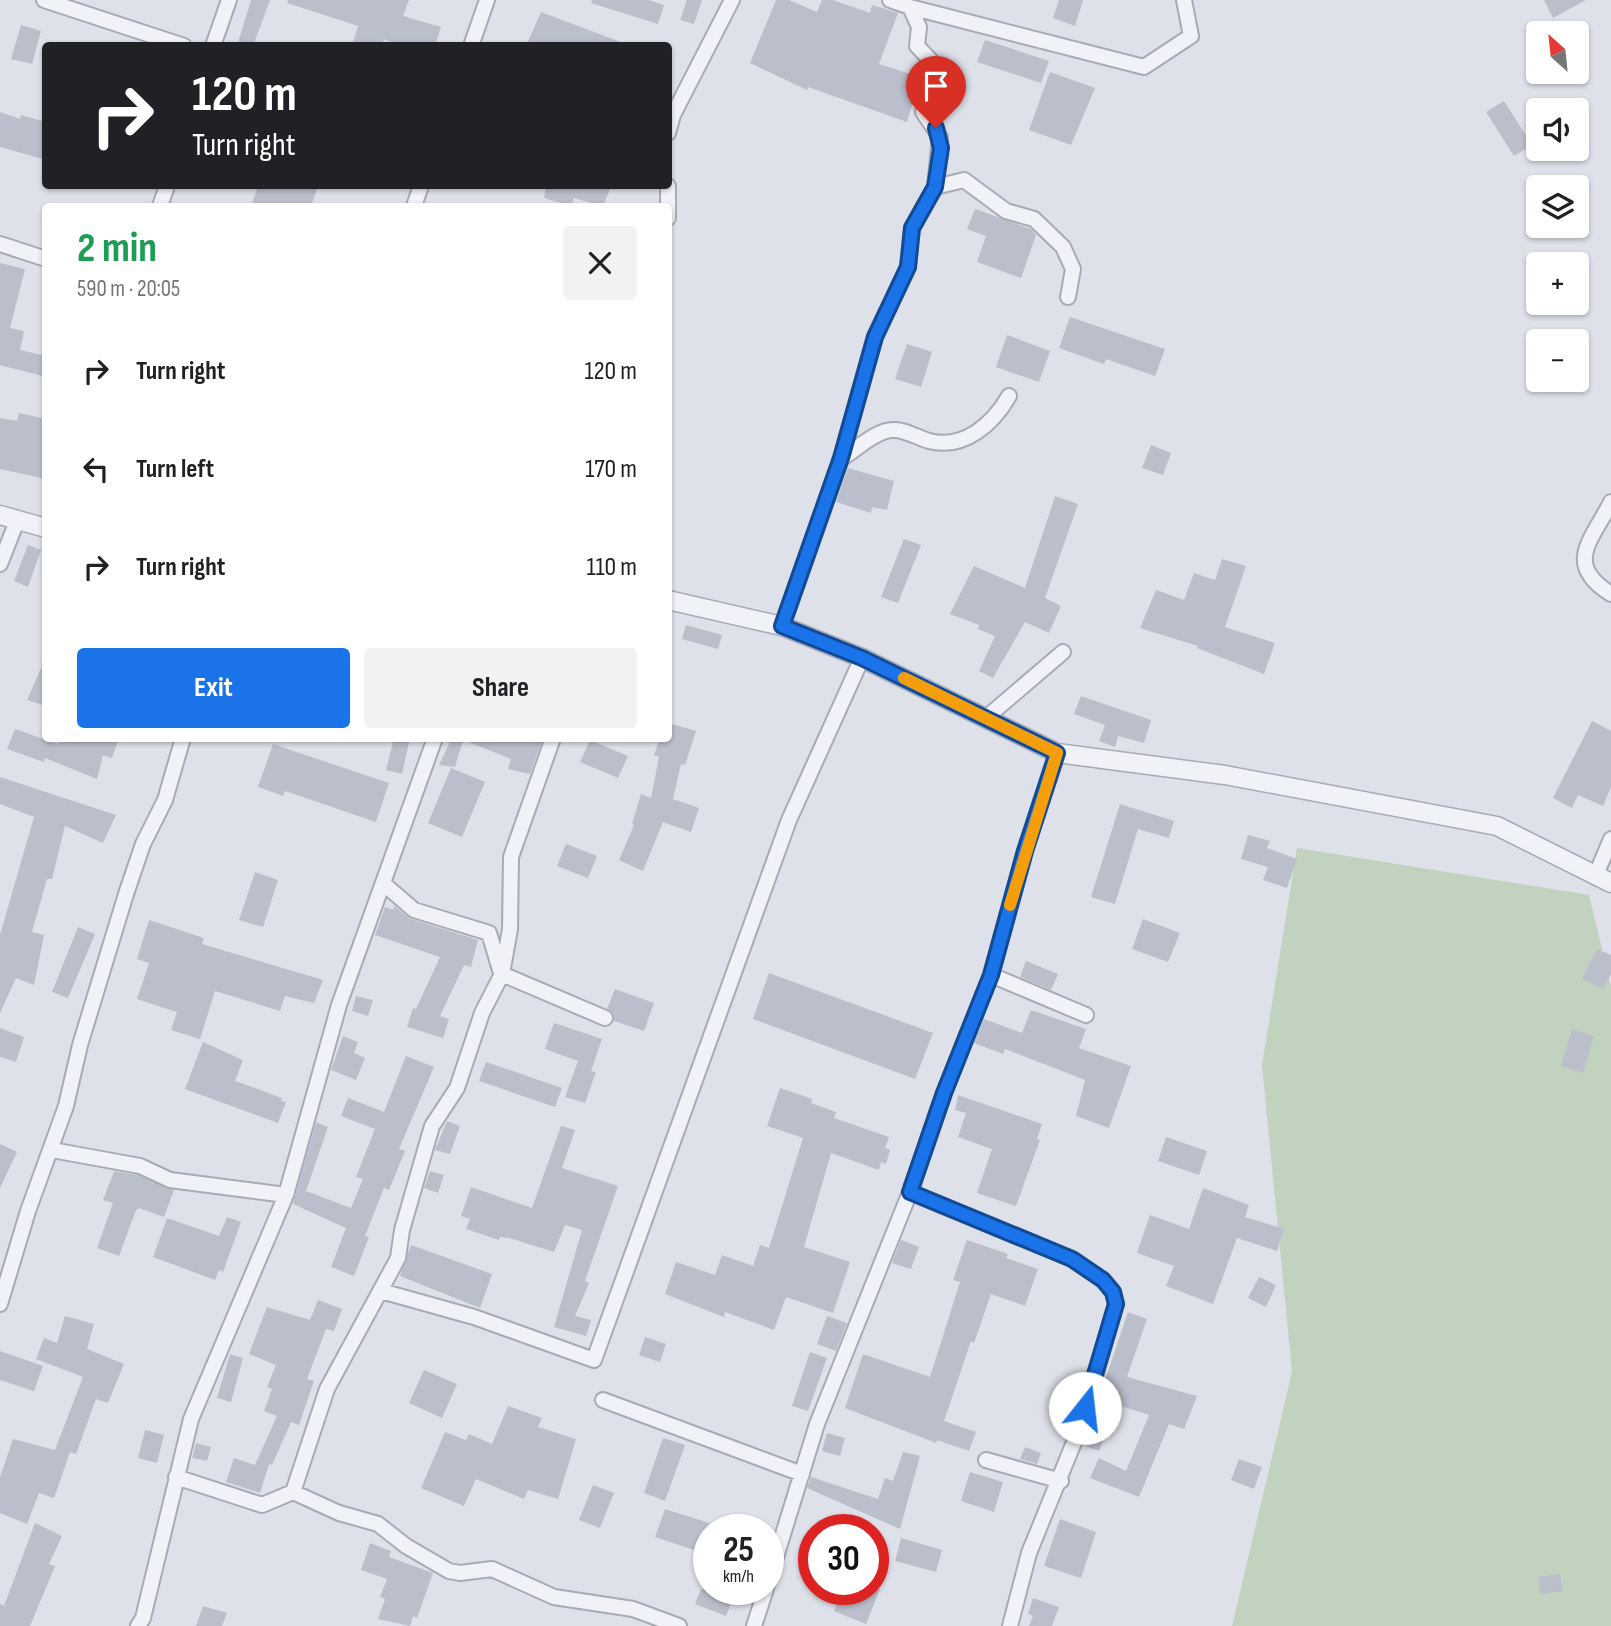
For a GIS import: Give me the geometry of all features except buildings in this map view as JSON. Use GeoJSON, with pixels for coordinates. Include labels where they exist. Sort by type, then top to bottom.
{"type":"FeatureCollection","features":[{"type":"Feature","properties":{"kind":"street"},"geometry":{"type":"LineString","coordinates":[[44,0],[172,42]]}},
{"type":"Feature","properties":{"kind":"street"},"geometry":{"type":"LineString","coordinates":[[214,42],[229,0]]}},
{"type":"Feature","properties":{"kind":"street"},"geometry":{"type":"LineString","coordinates":[[472,42],[487,0]]}},
{"type":"Feature","properties":{"kind":"street"},"geometry":{"type":"LineString","coordinates":[[672,119],[732,0]]}},
{"type":"Feature","properties":{"kind":"street"},"geometry":{"type":"LineString","coordinates":[[890,0],[1144,67],[1191,36],[1184,0]]}},
{"type":"Feature","properties":{"kind":"street"},"geometry":{"type":"LineString","coordinates":[[782,626],[841,458],[875,337],[908,267],[912,228],[935,187],[940,137],[923,112],[937,103],[933,85],[937,67],[917,46],[919,27],[910,7]]}},
{"type":"Feature","properties":{"kind":"street"},"geometry":{"type":"LineString","coordinates":[[935,187],[964,180],[1006,211],[1034,219],[1063,247],[1073,269],[1068,297]]}},
{"type":"Feature","properties":{"kind":"street"},"geometry":{"type":"LineString","coordinates":[[0,244],[42,258]]}},
{"type":"Feature","properties":{"kind":"street"},"geometry":{"type":"LineString","coordinates":[[841,458],[876,436],[895,429],[933,442],[958,440],[981,430],[998,416],[1009,396]]}},
{"type":"Feature","properties":{"kind":"street"},"geometry":{"type":"LineString","coordinates":[[1611,502],[1588,543],[1583,560],[1586,575],[1611,594]]}},
{"type":"Feature","properties":{"kind":"street"},"geometry":{"type":"LineString","coordinates":[[0,564],[8,518],[42,527]]}},
{"type":"Feature","properties":{"kind":"street"},"geometry":{"type":"LineString","coordinates":[[672,601],[782,626],[862,658],[1057,753],[1225,775],[1497,826],[1603,880],[1611,839]]}},
{"type":"Feature","properties":{"kind":"street"},"geometry":{"type":"LineString","coordinates":[[987,717],[1063,652]]}},
{"type":"Feature","properties":{"kind":"street"},"geometry":{"type":"LineString","coordinates":[[381,1291],[474,1317],[594,1360],[789,820],[862,658]]}},
{"type":"Feature","properties":{"kind":"street"},"geometry":{"type":"LineString","coordinates":[[0,1304],[28,1211],[51,1150],[126,894],[143,844],[164,800],[182,742]]}},
{"type":"Feature","properties":{"kind":"street"},"geometry":{"type":"LineString","coordinates":[[138,1626],[143,1618],[191,1419],[286,1195],[339,1005],[434,742]]}},
{"type":"Feature","properties":{"kind":"street"},"geometry":{"type":"LineString","coordinates":[[176,1477],[262,1506],[293,1492],[327,1389],[398,1258],[402,1230],[432,1126],[457,1088],[482,1013],[502,975],[510,929],[511,857],[552,742]]}},
{"type":"Feature","properties":{"kind":"street"},"geometry":{"type":"LineString","coordinates":[[784,1532],[817,1424],[910,1192],[944,1093],[991,975],[1025,851],[1057,753]]}},
{"type":"Feature","properties":{"kind":"street"},"geometry":{"type":"LineString","coordinates":[[384,884],[414,910],[489,933],[502,975]]}},
{"type":"Feature","properties":{"kind":"street"},"geometry":{"type":"LineString","coordinates":[[502,975],[605,1018]]}},
{"type":"Feature","properties":{"kind":"street"},"geometry":{"type":"LineString","coordinates":[[991,975],[1086,1015]]}},
{"type":"Feature","properties":{"kind":"street"},"geometry":{"type":"LineString","coordinates":[[51,1150],[140,1166],[170,1180],[286,1195]]}},
{"type":"Feature","properties":{"kind":"street"},"geometry":{"type":"LineString","coordinates":[[910,1192],[1072,1259],[1097,1275],[1113,1292],[1116,1304],[1060,1481],[1037,1528],[1010,1626]]}},
{"type":"Feature","properties":{"kind":"street"},"geometry":{"type":"LineString","coordinates":[[603,1401],[802,1474]]}},
{"type":"Feature","properties":{"kind":"street"},"geometry":{"type":"LineString","coordinates":[[986,1460],[1060,1481]]}},
{"type":"Feature","properties":{"kind":"street"},"geometry":{"type":"LineString","coordinates":[[293,1492],[339,1513],[378,1524],[406,1546],[449,1571],[460,1573],[492,1569],[554,1597],[633,1609],[679,1626]]}},
{"type":"Feature","properties":{"kind":"street"},"geometry":{"type":"LineString","coordinates":[[754,1626],[761,1605]]}},
{"type":"Feature","properties":{"kind":"green space"},"geometry":{"type":"Polygon","coordinates":[[[1297,848],[1589,895],[1611,986],[1611,1626],[1232,1626],[1292,1372],[1262,1065],[1297,848]]]}},
{"type":"Feature","properties":{"kind":"slow traffic"},"geometry":{"type":"LineString","coordinates":[[904,678],[1057,753],[1010,905]]}},
{"type":"Feature","properties":{"kind":"route"},"geometry":{"type":"LineString","coordinates":[[936,128],[941,148],[935,187],[912,228],[908,267],[875,337],[841,458],[810,539],[782,626],[862,658],[1057,753],[1025,851],[991,975],[944,1093],[910,1192],[1072,1259],[1091,1270],[1113,1292],[1116,1304],[1110,1329],[1090,1385],[1085,1408]]}}]}
